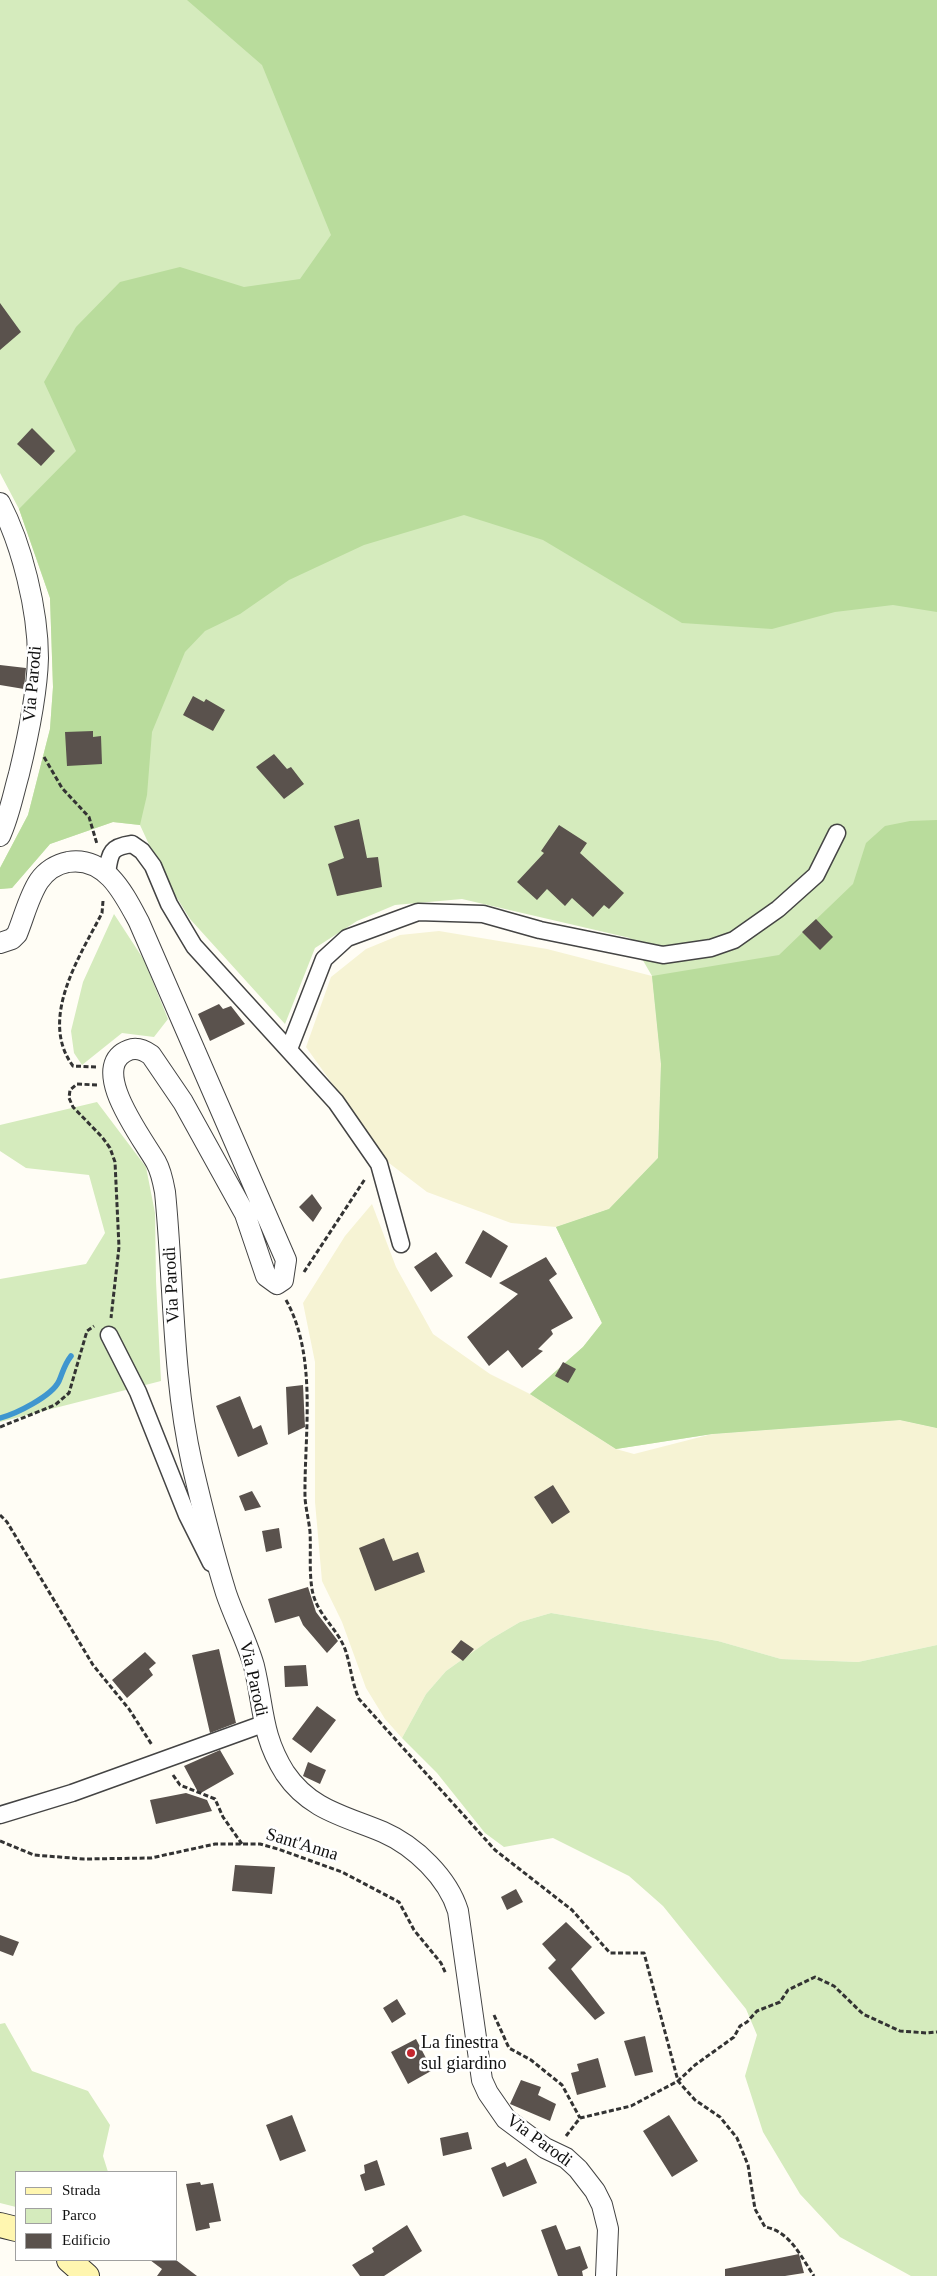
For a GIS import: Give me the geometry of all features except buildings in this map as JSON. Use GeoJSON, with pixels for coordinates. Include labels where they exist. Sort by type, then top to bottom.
{"type":"FeatureCollection","features":[{"type":"Feature","properties":{"kind":"main road"},"geometry":{"type":"LineString","coordinates":[[0,2225],[15,2228]]}},
{"type":"Feature","properties":{"kind":"main road"},"geometry":{"type":"LineString","coordinates":[[70,2261],[87,2276]]}},
{"type":"Feature","properties":{"kind":"street","name":"Via Parodi"},"geometry":{"type":"LineString","coordinates":[[0,503],[11,527],[24,570],[37,634],[38,657],[27,744],[6,823],[0,836]]}},
{"type":"Feature","properties":{"kind":"street"},"geometry":{"type":"LineString","coordinates":[[288,1049],[324,959],[347,938],[418,912],[483,914],[540,930],[663,955],[711,948],[734,940],[784,904],[816,875],[837,833]]}},
{"type":"Feature","properties":{"kind":"street"},"geometry":{"type":"LineString","coordinates":[[107,874],[110,854],[120,846],[132,844],[142,851],[152,866],[169,904],[194,946],[336,1102],[379,1164],[401,1244]]}},
{"type":"Feature","properties":{"kind":"street"},"geometry":{"type":"LineString","coordinates":[[0,943],[12,939],[17,934],[39,881],[55,866],[65,862],[83,862],[98,866],[107,874],[125,897],[139,922],[284,1254],[286,1272],[278,1284],[266,1276],[245,1214],[205,1140],[150,1055],[145,1050],[135,1048],[123,1053],[114,1063],[113,1083]]}},
{"type":"Feature","properties":{"kind":"street","name":"Via Parodi"},"geometry":{"type":"LineString","coordinates":[[113,1083],[157,1164],[162,1178],[170,1249],[178,1372],[192,1463],[227,1594],[254,1666],[263,1724],[276,1758],[286,1773],[314,1802],[340,1817],[384,1832],[408,1847],[431,1868],[451,1891],[458,1910],[479,2067],[488,2093],[506,2119],[532,2139],[578,2168],[599,2199],[608,2229],[606,2276]]}},
{"type":"Feature","properties":{"kind":"street"},"geometry":{"type":"LineString","coordinates":[[109,1335],[138,1392],[187,1515],[227,1594]]}},
{"type":"Feature","properties":{"kind":"street"},"geometry":{"type":"LineString","coordinates":[[0,1815],[162,1761],[263,1724]]}},
{"type":"Feature","properties":{"kind":"path"},"geometry":{"type":"LineString","coordinates":[[43,754],[48,767],[62,788],[89,818],[107,874],[102,913],[67,981],[62,1001],[61,1043],[73,1066],[102,1068],[113,1083]]}},
{"type":"Feature","properties":{"kind":"path"},"geometry":{"type":"LineString","coordinates":[[109,1335],[119,1246],[115,1162],[102,1137],[73,1107],[69,1094],[73,1086],[81,1083],[113,1083]]}},
{"type":"Feature","properties":{"kind":"path"},"geometry":{"type":"LineString","coordinates":[[278,1284],[302,1289],[303,1272],[308,1268],[368,1174],[379,1164]]}},
{"type":"Feature","properties":{"kind":"path"},"geometry":{"type":"LineString","coordinates":[[278,1284],[301,1338],[308,1400],[305,1500],[310,1532],[309,1558],[312,1591],[322,1617],[341,1640],[346,1652],[352,1685],[359,1699],[495,1850],[572,1910],[610,1954],[644,1953],[678,2081],[695,2100],[720,2116],[737,2138],[748,2165],[755,2209],[765,2227],[775,2229],[801,2252],[814,2276]]}},
{"type":"Feature","properties":{"kind":"path"},"geometry":{"type":"LineString","coordinates":[[0,1427],[55,1405],[69,1393],[84,1348],[87,1332],[92,1326],[98,1325],[109,1335]]}},
{"type":"Feature","properties":{"kind":"path"},"geometry":{"type":"LineString","coordinates":[[0,1515],[93,1665],[129,1709],[162,1761],[180,1785],[215,1799],[223,1816],[242,1844]]}},
{"type":"Feature","properties":{"kind":"path","name":"Sant'Anna"},"geometry":{"type":"LineString","coordinates":[[0,1841],[34,1855],[84,1859],[151,1858],[215,1844],[260,1844],[278,1849],[342,1872],[399,1902],[414,1930],[441,1963],[448,1980]]}},
{"type":"Feature","properties":{"kind":"path"},"geometry":{"type":"LineString","coordinates":[[556,2153],[580,2118],[631,2106],[678,2081],[695,2065],[734,2037],[740,2026],[747,2022],[757,2010],[780,2002],[788,1990],[815,1977],[834,1986],[863,2014],[885,2024],[900,2030],[927,2033],[937,2032]]}},
{"type":"Feature","properties":{"kind":"path"},"geometry":{"type":"LineString","coordinates":[[471,2011],[492,2011],[509,2048],[531,2060],[562,2085],[580,2118]]}},
{"type":"Feature","properties":{"kind":"shaded area"},"geometry":{"type":"Polygon","coordinates":[[[439,931],[547,949],[652,976],[661,1064],[658,1158],[609,1209],[556,1227],[511,1223],[427,1192],[389,1163],[306,1047],[331,977],[366,949],[400,935],[439,931]]]}},
{"type":"Feature","properties":{"kind":"shaded area"},"geometry":{"type":"Polygon","coordinates":[[[372,1204],[396,1267],[433,1334],[490,1374],[530,1394],[616,1449],[634,1454],[712,1434],[900,1420],[937,1428],[937,1645],[858,1662],[781,1659],[718,1641],[551,1613],[520,1622],[491,1639],[446,1671],[426,1694],[402,1738],[385,1719],[366,1688],[342,1622],[322,1581],[315,1502],[315,1362],[303,1303],[345,1236],[372,1204]]]}},
{"type":"Feature","properties":{"kind":"green space"},"geometry":{"type":"Polygon","coordinates":[[[0,0],[937,0],[937,1428],[900,1420],[712,1434],[616,1449],[530,1394],[583,1347],[602,1323],[556,1227],[609,1209],[658,1158],[661,1064],[652,976],[630,938],[462,899],[395,905],[357,921],[315,948],[285,1024],[190,919],[164,877],[140,825],[113,822],[50,844],[12,888],[0,889],[0,868],[28,815],[50,729],[53,687],[50,598],[19,509],[0,473],[0,0]]]}},
{"type":"Feature","properties":{"kind":"green space"},"geometry":{"type":"Polygon","coordinates":[[[187,0],[937,0],[937,612],[893,605],[835,612],[772,629],[682,623],[543,540],[464,515],[364,545],[289,580],[240,614],[205,631],[185,652],[152,732],[147,795],[140,825],[113,822],[50,844],[12,888],[0,889],[0,868],[28,815],[50,729],[53,687],[50,598],[19,509],[76,451],[44,382],[76,327],[120,282],[180,267],[244,287],[300,279],[331,235],[262,65],[187,0]]]}},
{"type":"Feature","properties":{"kind":"green space"},"geometry":{"type":"Polygon","coordinates":[[[937,820],[937,1428],[900,1420],[712,1434],[616,1449],[530,1394],[583,1347],[602,1323],[556,1227],[609,1209],[658,1158],[661,1064],[652,976],[779,955],[853,884],[866,843],[885,826],[910,821],[937,820]]]}},
{"type":"Feature","properties":{"kind":"green space"},"geometry":{"type":"Polygon","coordinates":[[[114,914],[144,960],[168,1019],[154,1037],[122,1033],[82,1065],[74,1053],[71,1031],[83,982],[114,914]]]}},
{"type":"Feature","properties":{"kind":"green space"},"geometry":{"type":"Polygon","coordinates":[[[97,1102],[146,1167],[155,1213],[161,1381],[0,1422],[0,1279],[86,1264],[105,1233],[89,1175],[26,1168],[0,1151],[0,1125],[97,1102]]]}},
{"type":"Feature","properties":{"kind":"green space"},"geometry":{"type":"Polygon","coordinates":[[[551,1613],[718,1641],[781,1659],[858,1662],[937,1645],[937,2276],[911,2276],[840,2237],[800,2194],[763,2132],[745,2076],[757,2035],[746,2009],[663,1906],[629,1876],[553,1838],[504,1847],[485,1833],[437,1773],[402,1738],[426,1694],[446,1671],[491,1639],[520,1622],[551,1613]]]}},
{"type":"Feature","properties":{"kind":"green space"},"geometry":{"type":"Polygon","coordinates":[[[5,2023],[32,2071],[88,2091],[110,2125],[103,2156],[108,2171],[15,2171],[15,2207],[0,2203],[0,2024],[5,2023]]]}},
{"type":"Feature","properties":{"kind":"waterway"},"geometry":{"type":"LineString","coordinates":[[0,1418],[15,1413],[49,1393],[59,1381],[65,1365],[71,1356]]}},
{"type":"Feature","properties":{"kind":"place","name":"La finestra sul giardino"},"geometry":{"type":"Point","coordinates":[411,2053]}}]}
